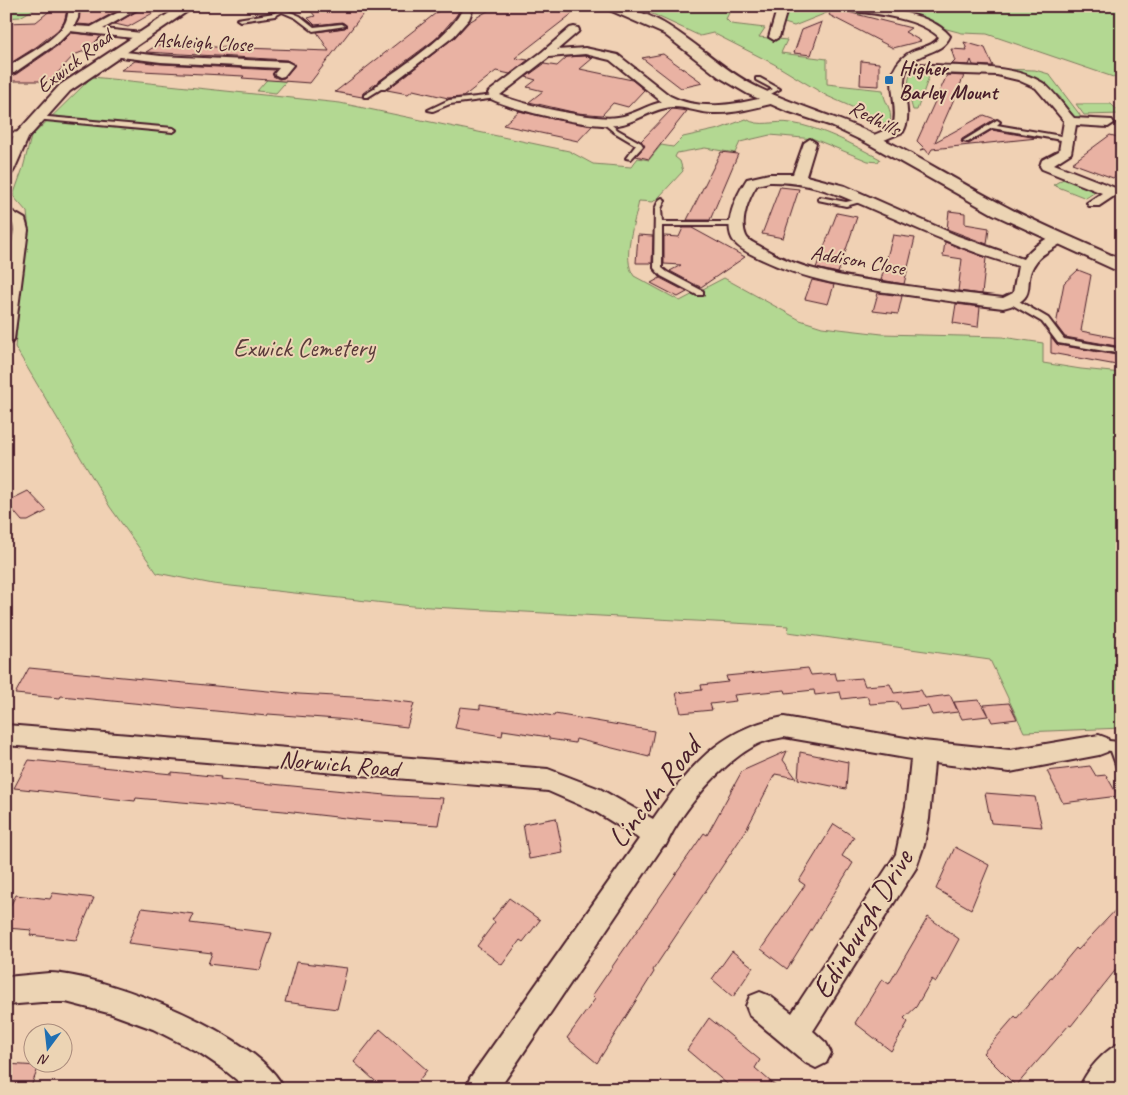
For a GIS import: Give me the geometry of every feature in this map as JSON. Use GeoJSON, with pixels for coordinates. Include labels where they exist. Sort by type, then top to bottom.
{"type":"FeatureCollection","features":[{"type":"Feature","properties":{"kind":"street"},"geometry":{"type":"LineString","coordinates":[[8,72],[55,40],[68,28],[73,16],[74,6]]}},
{"type":"Feature","properties":{"kind":"street"},"geometry":{"type":"LineString","coordinates":[[94,30],[138,6]]}},
{"type":"Feature","properties":{"kind":"street","name":"Exwick Road"},"geometry":{"type":"LineString","coordinates":[[8,164],[24,134],[65,88],[189,6]]}},
{"type":"Feature","properties":{"kind":"street"},"geometry":{"type":"LineString","coordinates":[[381,87],[450,34],[464,19],[469,6]]}},
{"type":"Feature","properties":{"kind":"street","name":"Redhills"},"geometry":{"type":"LineString","coordinates":[[610,6],[669,31],[724,74],[767,98],[834,122],[873,140],[999,210],[1122,267]]}},
{"type":"Feature","properties":{"kind":"street"},"geometry":{"type":"LineString","coordinates":[[774,37],[783,6]]}},
{"type":"Feature","properties":{"kind":"street"},"geometry":{"type":"LineString","coordinates":[[839,6],[908,18],[936,27],[944,34],[943,41],[908,59],[896,76],[896,92],[903,112],[899,129],[873,140]]}},
{"type":"Feature","properties":{"kind":"street"},"geometry":{"type":"LineString","coordinates":[[68,28],[142,36]]}},
{"type":"Feature","properties":{"kind":"street"},"geometry":{"type":"LineString","coordinates":[[574,30],[546,54],[494,93],[495,97],[523,105],[605,122],[621,120],[654,107],[674,104],[718,109],[746,106],[767,98]]}},
{"type":"Feature","properties":{"kind":"street"},"geometry":{"type":"LineString","coordinates":[[559,42],[573,45]]}},
{"type":"Feature","properties":{"kind":"street"},"geometry":{"type":"LineString","coordinates":[[546,54],[585,52],[614,57],[674,104]]}},
{"type":"Feature","properties":{"kind":"street","name":"Ashleigh Close"},"geometry":{"type":"LineString","coordinates":[[117,54],[283,70],[296,57]]}},
{"type":"Feature","properties":{"kind":"street"},"geometry":{"type":"LineString","coordinates":[[24,61],[42,63]]}},
{"type":"Feature","properties":{"kind":"street"},"geometry":{"type":"LineString","coordinates":[[904,65],[935,70],[997,72],[1021,77],[1040,86],[1070,121],[1108,123]]}},
{"type":"Feature","properties":{"kind":"street"},"geometry":{"type":"LineString","coordinates":[[1070,121],[1065,153],[1048,162],[1048,166],[1113,192],[1094,203]]}},
{"type":"Feature","properties":{"kind":"street"},"geometry":{"type":"LineString","coordinates":[[798,180],[810,143]]}},
{"type":"Feature","properties":{"kind":"street"},"geometry":{"type":"LineString","coordinates":[[1039,180],[1054,169]]}},
{"type":"Feature","properties":{"kind":"street","name":"Addison Close"},"geometry":{"type":"LineString","coordinates":[[1014,302],[1003,303],[857,284],[806,273],[794,269],[741,242],[738,238],[735,224],[745,194],[752,182],[766,177],[798,180],[834,186],[952,239],[1001,258],[1026,264]]}},
{"type":"Feature","properties":{"kind":"street"},"geometry":{"type":"LineString","coordinates":[[6,212],[20,222],[21,230],[11,258],[6,339]]}},
{"type":"Feature","properties":{"kind":"street"},"geometry":{"type":"LineString","coordinates":[[1014,302],[1020,297],[1026,264],[1030,258],[1059,238]]}},
{"type":"Feature","properties":{"kind":"street","name":"Lincoln Road"},"geometry":{"type":"LineString","coordinates":[[481,1089],[680,801],[716,760],[748,736],[784,727],[805,729],[923,751],[1010,761],[1100,745]]}},
{"type":"Feature","properties":{"kind":"street","name":"Norwich Road"},"geometry":{"type":"LineString","coordinates":[[6,735],[548,780],[597,799],[634,820],[656,837]]}},
{"type":"Feature","properties":{"kind":"street","name":"Edinburgh Drive"},"geometry":{"type":"LineString","coordinates":[[795,1034],[907,859],[916,833],[921,796],[923,751]]}},
{"type":"Feature","properties":{"kind":"street"},"geometry":{"type":"LineString","coordinates":[[6,991],[64,988],[109,999],[187,1031],[232,1056],[269,1089]]}},
{"type":"Feature","properties":{"kind":"street"},"geometry":{"type":"LineString","coordinates":[[760,1006],[816,1053]]}},
{"type":"Feature","properties":{"kind":"street"},"geometry":{"type":"LineString","coordinates":[[1094,1089],[1122,1057]]}},
{"type":"Feature","properties":{"kind":"lane"},"geometry":{"type":"LineString","coordinates":[[284,11],[289,6]]}},
{"type":"Feature","properties":{"kind":"lane"},"geometry":{"type":"LineString","coordinates":[[240,19],[284,11],[298,17],[313,29],[342,26]]}},
{"type":"Feature","properties":{"kind":"lane"},"geometry":{"type":"LineString","coordinates":[[758,79],[777,89],[767,98]]}},
{"type":"Feature","properties":{"kind":"lane"},"geometry":{"type":"LineString","coordinates":[[366,96],[381,87]]}},
{"type":"Feature","properties":{"kind":"lane"},"geometry":{"type":"LineString","coordinates":[[431,110],[448,102],[495,97]]}},
{"type":"Feature","properties":{"kind":"lane"},"geometry":{"type":"LineString","coordinates":[[37,118],[172,130]]}},
{"type":"Feature","properties":{"kind":"lane"},"geometry":{"type":"LineString","coordinates":[[966,141],[998,121]]}},
{"type":"Feature","properties":{"kind":"lane"},"geometry":{"type":"LineString","coordinates":[[605,122],[616,131],[639,144],[640,146],[629,158]]}},
{"type":"Feature","properties":{"kind":"lane"},"geometry":{"type":"LineString","coordinates":[[992,126],[1067,139]]}},
{"type":"Feature","properties":{"kind":"lane"},"geometry":{"type":"LineString","coordinates":[[6,135],[24,134]]}},
{"type":"Feature","properties":{"kind":"lane"},"geometry":{"type":"LineString","coordinates":[[820,199],[846,204],[864,200]]}},
{"type":"Feature","properties":{"kind":"lane"},"geometry":{"type":"LineString","coordinates":[[662,200],[658,209],[658,268],[664,274],[700,293]]}},
{"type":"Feature","properties":{"kind":"lane"},"geometry":{"type":"LineString","coordinates":[[659,224],[735,224]]}},
{"type":"Feature","properties":{"kind":"lane"},"geometry":{"type":"LineString","coordinates":[[1014,302],[1045,320],[1061,341],[1122,352]]}},
{"type":"Feature","properties":{"kind":"lane"},"geometry":{"type":"LineString","coordinates":[[1100,745],[1115,746],[1122,766]]}},
{"type":"Feature","properties":{"kind":"green space"},"geometry":{"type":"Polygon","coordinates":[[[6,6],[47,6],[34,9],[20,17],[6,18],[6,6]]]}},
{"type":"Feature","properties":{"kind":"green space"},"geometry":{"type":"Polygon","coordinates":[[[662,6],[713,6],[729,13],[726,19],[731,24],[765,28],[759,37],[787,40],[781,53],[827,59],[827,84],[883,90],[890,113],[890,124],[871,121],[870,115],[827,96],[774,64],[713,33],[700,36],[644,10],[662,6]]]}},
{"type":"Feature","properties":{"kind":"green space"},"geometry":{"type":"Polygon","coordinates":[[[789,6],[811,6],[863,13],[856,18],[829,12],[794,26],[781,22],[789,6]]]}},
{"type":"Feature","properties":{"kind":"green space"},"geometry":{"type":"Polygon","coordinates":[[[858,6],[929,10],[929,6],[1122,6],[1122,80],[987,34],[962,33],[858,6]]]}},
{"type":"Feature","properties":{"kind":"green space"},"geometry":{"type":"Polygon","coordinates":[[[998,69],[1035,70],[1049,74],[1080,115],[1079,118],[1069,113],[1061,98],[1039,82],[1015,72],[998,69]]]}},
{"type":"Feature","properties":{"kind":"green space"},"geometry":{"type":"Polygon","coordinates":[[[914,73],[930,74],[917,110],[913,110],[908,88],[910,75],[914,73]]]}},
{"type":"Feature","properties":{"kind":"green space"},"geometry":{"type":"Polygon","coordinates":[[[271,75],[290,77],[276,93],[257,91],[271,75]]]}},
{"type":"Feature","properties":{"kind":"green space","name":"Exwick Cemetery"},"geometry":{"type":"Polygon","coordinates":[[[92,77],[340,103],[569,151],[593,164],[631,167],[638,158],[649,160],[661,145],[673,147],[683,137],[719,129],[746,119],[757,123],[785,122],[803,125],[848,142],[880,159],[878,162],[868,161],[814,139],[770,135],[740,142],[735,153],[705,148],[677,153],[675,157],[680,161],[683,171],[653,202],[639,201],[630,240],[630,268],[634,276],[680,301],[724,278],[800,320],[822,327],[882,334],[1002,337],[1043,343],[1043,363],[1122,373],[1122,728],[1024,732],[990,660],[788,632],[789,626],[412,606],[213,584],[157,573],[110,507],[15,347],[24,258],[29,231],[27,212],[13,196],[31,137],[92,77]]]}},
{"type":"Feature","properties":{"kind":"green space"},"geometry":{"type":"Polygon","coordinates":[[[1076,104],[1111,104],[1116,109],[1122,109],[1122,114],[1084,115],[1076,104]]]}},
{"type":"Feature","properties":{"kind":"green space"},"geometry":{"type":"Polygon","coordinates":[[[1065,178],[1100,189],[1086,198],[1053,185],[1065,178]]]}},
{"type":"Feature","properties":{"kind":"building"},"geometry":{"type":"Polygon","coordinates":[[[101,6],[126,6],[91,25],[77,24],[80,11],[90,11],[101,6]]]}},
{"type":"Feature","properties":{"kind":"building"},"geometry":{"type":"Polygon","coordinates":[[[145,6],[165,6],[128,27],[115,24],[145,6]]]}},
{"type":"Feature","properties":{"kind":"building"},"geometry":{"type":"Polygon","coordinates":[[[307,6],[369,6],[310,83],[242,78],[244,76],[121,70],[135,61],[275,70],[273,76],[279,79],[284,78],[295,65],[287,60],[146,52],[157,45],[329,51],[317,32],[345,28],[347,26],[342,22],[315,25],[308,18],[315,16],[307,6]]]}},
{"type":"Feature","properties":{"kind":"building"},"geometry":{"type":"Polygon","coordinates":[[[445,6],[462,6],[437,38],[363,93],[362,97],[335,92],[445,6]]]}},
{"type":"Feature","properties":{"kind":"building"},"geometry":{"type":"Polygon","coordinates":[[[496,6],[534,6],[573,13],[515,58],[528,60],[510,74],[496,71],[463,97],[448,98],[413,90],[408,94],[387,90],[455,37],[469,22],[496,6]]]}},
{"type":"Feature","properties":{"kind":"building"},"geometry":{"type":"Polygon","coordinates":[[[832,8],[911,28],[905,32],[921,41],[893,48],[829,15],[832,8]]]}},
{"type":"Feature","properties":{"kind":"building"},"geometry":{"type":"Polygon","coordinates":[[[52,9],[67,10],[64,22],[58,30],[6,66],[6,23],[36,22],[52,9]]]}},
{"type":"Feature","properties":{"kind":"building"},"geometry":{"type":"Polygon","coordinates":[[[822,22],[811,55],[794,53],[802,30],[822,22]]]}},
{"type":"Feature","properties":{"kind":"building"},"geometry":{"type":"Polygon","coordinates":[[[71,33],[101,36],[87,50],[74,55],[50,81],[6,81],[6,75],[15,75],[60,44],[71,33]]]}},
{"type":"Feature","properties":{"kind":"building"},"geometry":{"type":"Polygon","coordinates":[[[964,42],[985,48],[993,66],[973,65],[971,60],[969,65],[952,64],[955,61],[951,49],[967,50],[964,42]]]}},
{"type":"Feature","properties":{"kind":"building"},"geometry":{"type":"Polygon","coordinates":[[[663,54],[703,83],[681,88],[642,58],[663,54]]]}},
{"type":"Feature","properties":{"kind":"building"},"geometry":{"type":"Polygon","coordinates":[[[585,56],[593,58],[580,69],[632,80],[644,90],[628,107],[613,103],[602,115],[577,113],[529,102],[543,91],[527,87],[536,80],[526,77],[544,64],[557,66],[567,57],[585,56]]]}},
{"type":"Feature","properties":{"kind":"building"},"geometry":{"type":"Polygon","coordinates":[[[861,61],[879,63],[879,86],[860,85],[861,61]]]}},
{"type":"Feature","properties":{"kind":"building"},"geometry":{"type":"Polygon","coordinates":[[[947,75],[964,76],[935,142],[984,115],[995,119],[962,139],[961,142],[969,144],[992,130],[1037,138],[932,149],[929,154],[925,149],[920,150],[924,148],[917,141],[947,75]]]}},
{"type":"Feature","properties":{"kind":"building"},"geometry":{"type":"Polygon","coordinates":[[[672,109],[687,111],[649,159],[636,156],[645,146],[641,141],[672,109]]]}},
{"type":"Feature","properties":{"kind":"building"},"geometry":{"type":"Polygon","coordinates":[[[519,111],[592,126],[578,141],[503,125],[519,111]]]}},
{"type":"Feature","properties":{"kind":"building"},"geometry":{"type":"Polygon","coordinates":[[[1110,135],[1122,138],[1122,171],[1113,178],[1072,163],[1110,135]]]}},
{"type":"Feature","properties":{"kind":"building"},"geometry":{"type":"Polygon","coordinates":[[[721,152],[738,154],[710,220],[687,220],[721,152]]]}},
{"type":"Feature","properties":{"kind":"building"},"geometry":{"type":"Polygon","coordinates":[[[780,187],[799,189],[783,238],[762,234],[780,187]]]}},
{"type":"Feature","properties":{"kind":"building"},"geometry":{"type":"Polygon","coordinates":[[[949,211],[965,213],[965,224],[989,228],[987,244],[947,229],[949,211]]]}},
{"type":"Feature","properties":{"kind":"building"},"geometry":{"type":"Polygon","coordinates":[[[837,213],[857,217],[838,273],[816,268],[837,213]]]}},
{"type":"Feature","properties":{"kind":"building"},"geometry":{"type":"Polygon","coordinates":[[[683,228],[692,228],[745,257],[701,287],[696,285],[670,271],[681,265],[664,264],[664,236],[679,237],[683,228]]]}},
{"type":"Feature","properties":{"kind":"building"},"geometry":{"type":"Polygon","coordinates":[[[638,235],[653,236],[652,263],[636,263],[638,235]]]}},
{"type":"Feature","properties":{"kind":"building"},"geometry":{"type":"Polygon","coordinates":[[[893,235],[915,238],[904,284],[881,280],[893,235]]]}},
{"type":"Feature","properties":{"kind":"building"},"geometry":{"type":"Polygon","coordinates":[[[945,242],[986,258],[982,294],[958,291],[962,259],[943,256],[945,242]]]}},
{"type":"Feature","properties":{"kind":"building"},"geometry":{"type":"Polygon","coordinates":[[[1078,270],[1091,275],[1081,331],[1122,339],[1122,347],[1065,337],[1056,325],[1064,283],[1078,270]]]}},
{"type":"Feature","properties":{"kind":"building"},"geometry":{"type":"Polygon","coordinates":[[[660,278],[687,292],[678,297],[651,283],[660,278]]]}},
{"type":"Feature","properties":{"kind":"building"},"geometry":{"type":"Polygon","coordinates":[[[812,280],[834,285],[828,304],[805,299],[812,280]]]}},
{"type":"Feature","properties":{"kind":"building"},"geometry":{"type":"Polygon","coordinates":[[[878,293],[902,296],[898,314],[873,311],[878,293]]]}},
{"type":"Feature","properties":{"kind":"building"},"geometry":{"type":"Polygon","coordinates":[[[956,304],[980,307],[978,327],[953,323],[956,304]]]}},
{"type":"Feature","properties":{"kind":"building"},"geometry":{"type":"Polygon","coordinates":[[[1051,336],[1058,345],[1122,356],[1122,366],[1051,353],[1051,336]]]}},
{"type":"Feature","properties":{"kind":"building"},"geometry":{"type":"Polygon","coordinates":[[[28,491],[47,511],[28,521],[22,521],[6,502],[28,491]]]}},
{"type":"Feature","properties":{"kind":"building"},"geometry":{"type":"Polygon","coordinates":[[[29,668],[414,703],[407,727],[337,719],[268,714],[267,716],[61,696],[60,698],[15,694],[29,668]]]}},
{"type":"Feature","properties":{"kind":"building"},"geometry":{"type":"Polygon","coordinates":[[[808,668],[811,675],[835,673],[837,680],[862,678],[865,686],[890,684],[894,693],[921,690],[925,698],[950,695],[958,712],[932,715],[928,706],[901,709],[898,702],[870,704],[867,696],[842,699],[840,692],[815,695],[814,690],[786,693],[785,690],[734,695],[736,701],[710,704],[712,710],[681,713],[676,693],[702,690],[701,685],[728,682],[726,676],[808,668]]]}},
{"type":"Feature","properties":{"kind":"building"},"geometry":{"type":"Polygon","coordinates":[[[979,700],[988,716],[962,719],[954,702],[979,700]]]}},
{"type":"Feature","properties":{"kind":"building"},"geometry":{"type":"Polygon","coordinates":[[[1009,703],[1017,719],[992,722],[984,705],[1009,703]]]}},
{"type":"Feature","properties":{"kind":"building"},"geometry":{"type":"Polygon","coordinates":[[[480,705],[554,716],[555,714],[654,731],[649,757],[576,739],[575,743],[503,730],[502,736],[455,728],[460,707],[480,709],[480,705]]]}},
{"type":"Feature","properties":{"kind":"building"},"geometry":{"type":"Polygon","coordinates":[[[787,751],[783,760],[796,778],[775,774],[745,832],[653,970],[654,972],[597,1063],[567,1038],[595,999],[592,996],[704,833],[707,835],[742,771],[787,751]]]}},
{"type":"Feature","properties":{"kind":"building"},"geometry":{"type":"Polygon","coordinates":[[[800,752],[848,762],[846,789],[798,779],[800,752]]]}},
{"type":"Feature","properties":{"kind":"building"},"geometry":{"type":"Polygon","coordinates":[[[29,760],[172,774],[172,772],[221,777],[220,779],[396,796],[443,798],[438,825],[363,820],[136,798],[135,801],[14,788],[29,760]]]}},
{"type":"Feature","properties":{"kind":"building"},"geometry":{"type":"Polygon","coordinates":[[[1090,766],[1096,776],[1106,775],[1118,796],[1063,803],[1047,771],[1090,766]]]}},
{"type":"Feature","properties":{"kind":"building"},"geometry":{"type":"Polygon","coordinates":[[[985,793],[1035,797],[1042,827],[991,823],[985,793]]]}},
{"type":"Feature","properties":{"kind":"building"},"geometry":{"type":"Polygon","coordinates":[[[556,818],[563,853],[529,859],[523,824],[556,818]]]}},
{"type":"Feature","properties":{"kind":"building"},"geometry":{"type":"Polygon","coordinates":[[[834,824],[854,837],[842,856],[853,863],[787,969],[761,949],[805,885],[799,881],[834,824]]]}},
{"type":"Feature","properties":{"kind":"building"},"geometry":{"type":"Polygon","coordinates":[[[955,847],[989,865],[971,909],[936,889],[955,847]]]}},
{"type":"Feature","properties":{"kind":"building"},"geometry":{"type":"Polygon","coordinates":[[[53,893],[94,898],[76,940],[30,935],[32,930],[6,928],[6,914],[16,895],[50,899],[53,893]]]}},
{"type":"Feature","properties":{"kind":"building"},"geometry":{"type":"Polygon","coordinates":[[[509,898],[540,920],[523,942],[520,940],[502,965],[477,946],[495,922],[492,920],[509,898]]]}},
{"type":"Feature","properties":{"kind":"building"},"geometry":{"type":"Polygon","coordinates":[[[1122,903],[1122,962],[1071,1026],[1069,1025],[1016,1086],[983,1053],[1015,1016],[1017,1018],[1076,948],[1078,950],[1122,903]]]}},
{"type":"Feature","properties":{"kind":"building"},"geometry":{"type":"Polygon","coordinates":[[[142,908],[194,914],[190,923],[272,933],[260,970],[208,964],[212,953],[128,943],[142,908]]]}},
{"type":"Feature","properties":{"kind":"building"},"geometry":{"type":"Polygon","coordinates":[[[928,917],[959,939],[936,982],[932,979],[916,1007],[904,1018],[908,1022],[891,1051],[855,1023],[882,979],[889,984],[928,917]]]}},
{"type":"Feature","properties":{"kind":"building"},"geometry":{"type":"Polygon","coordinates":[[[732,951],[753,967],[733,997],[712,979],[732,951]]]}},
{"type":"Feature","properties":{"kind":"building"},"geometry":{"type":"Polygon","coordinates":[[[296,962],[347,968],[337,1009],[285,1002],[296,962]]]}},
{"type":"Feature","properties":{"kind":"building"},"geometry":{"type":"Polygon","coordinates":[[[709,1018],[760,1060],[755,1068],[779,1089],[733,1089],[687,1050],[709,1018]]]}},
{"type":"Feature","properties":{"kind":"building"},"geometry":{"type":"Polygon","coordinates":[[[380,1029],[427,1070],[412,1089],[384,1089],[354,1062],[380,1029]]]}},
{"type":"Feature","properties":{"kind":"building"},"geometry":{"type":"Polygon","coordinates":[[[6,1064],[22,1065],[22,1072],[37,1072],[30,1089],[6,1089],[6,1064]]]}},
{"type":"Feature","properties":{"kind":"place","name":"Higher Barley Mount"},"geometry":{"type":"Point","coordinates":[889,80]}}]}
